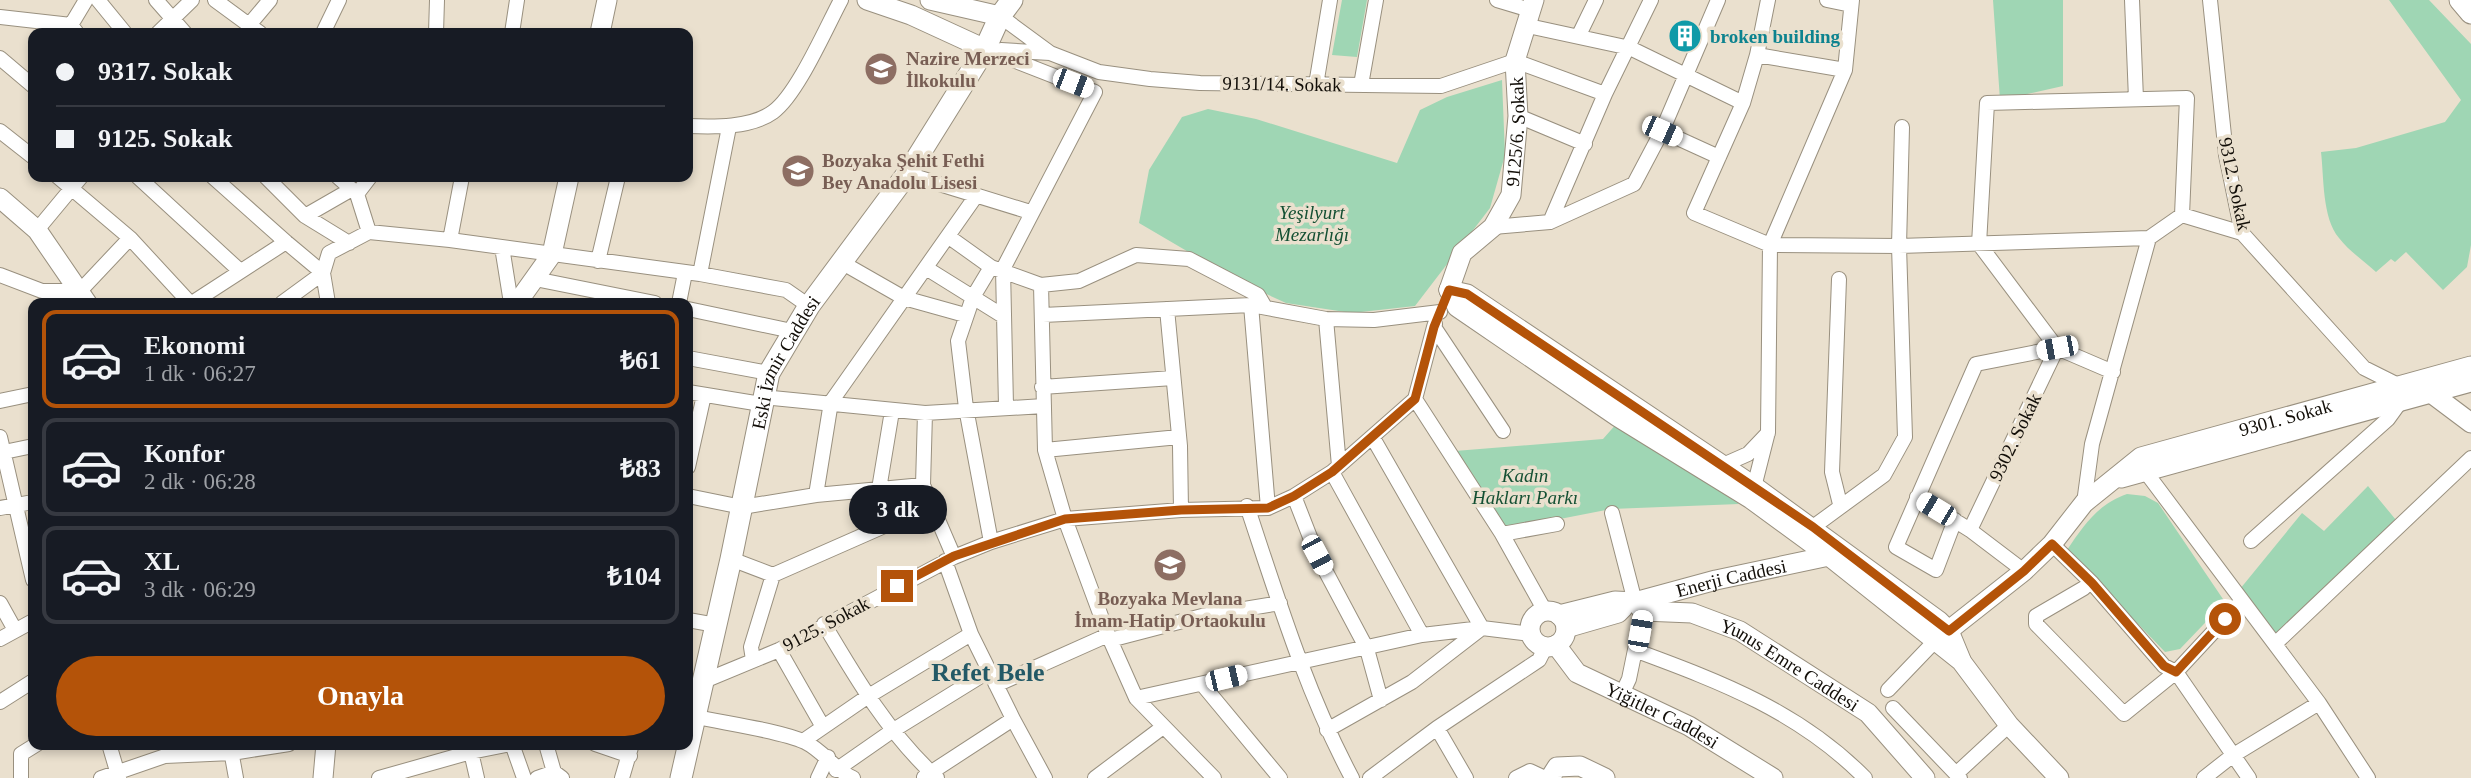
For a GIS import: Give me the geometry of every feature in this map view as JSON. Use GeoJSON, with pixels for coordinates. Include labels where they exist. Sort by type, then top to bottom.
{"type":"FeatureCollection","features":[{"type":"Feature","properties":{"kind":"main road"},"geometry":{"type":"LineString","coordinates":[[601,28],[607,0]]}},
{"type":"Feature","properties":{"kind":"main road"},"geometry":{"type":"LineString","coordinates":[[866,0],[911,15],[985,49]]}},
{"type":"Feature","properties":{"kind":"main road"},"geometry":{"type":"LineString","coordinates":[[930,0],[1006,8]]}},
{"type":"Feature","properties":{"kind":"main road"},"geometry":{"type":"LineString","coordinates":[[2460,0],[2471,13]]}},
{"type":"Feature","properties":{"kind":"main road","name":"Eski İzmir Caddesi"},"geometry":{"type":"LineString","coordinates":[[693,714],[704,681],[732,559],[761,400],[769,373],[809,306],[907,174],[985,49],[1006,8]]}},
{"type":"Feature","properties":{"kind":"main road","name":"9125/6. Sokak"},"geometry":{"type":"LineString","coordinates":[[1449,290],[1462,253],[1493,227],[1511,195],[1518,116],[1515,61],[1529,11]]}},
{"type":"Feature","properties":{"kind":"main road"},"geometry":{"type":"LineString","coordinates":[[521,298],[552,254],[568,182]]}},
{"type":"Feature","properties":{"kind":"main road"},"geometry":{"type":"LineString","coordinates":[[0,198],[37,230],[83,297]]}},
{"type":"Feature","properties":{"kind":"main road"},"geometry":{"type":"LineString","coordinates":[[1449,290],[1467,294],[1723,465],[1829,556],[1942,636]]}},
{"type":"Feature","properties":{"kind":"main road"},"geometry":{"type":"LineString","coordinates":[[1449,290],[1457,307],[1618,417],[1813,527],[1942,636],[2009,725],[2059,778]]}},
{"type":"Feature","properties":{"kind":"main road","name":"9301. Sokak"},"geometry":{"type":"LineString","coordinates":[[1942,636],[2024,571],[2052,544],[2084,503],[2107,483],[2143,464],[2400,394],[2471,366]]}},
{"type":"Feature","properties":{"kind":"main road"},"geometry":{"type":"LineString","coordinates":[[2400,394],[2431,393],[2471,382]]}},
{"type":"Feature","properties":{"kind":"main road"},"geometry":{"type":"LineString","coordinates":[[2431,393],[2471,423]]}},
{"type":"Feature","properties":{"kind":"main road","name":"Enerji Caddesi"},"geometry":{"type":"LineString","coordinates":[[1635,606],[1716,580],[1829,556]]}},
{"type":"Feature","properties":{"kind":"main road","name":"Yunus Emre Caddesi"},"geometry":{"type":"LineString","coordinates":[[1550,630],[1618,613],[1635,606],[1692,613],[1740,631],[1868,713],[1925,778]]}},
{"type":"Feature","properties":{"kind":"main road","name":"Yiğitler Caddesi"},"geometry":{"type":"LineString","coordinates":[[1550,630],[1577,673],[1689,726],[1773,778]]}},
{"type":"Feature","properties":{"kind":"main road"},"geometry":{"type":"LineString","coordinates":[[323,778],[325,750]]}},
{"type":"Feature","properties":{"kind":"main road","name":"Eski İzmir Caddesi"},"geometry":{"type":"LineString","coordinates":[[683,777],[687,750]]}},
{"type":"Feature","properties":{"kind":"main road"},"geometry":{"type":"LineString","coordinates":[[1548,778],[1557,767],[1580,766],[1605,778]]}},
{"type":"Feature","properties":{"kind":"street"},"geometry":{"type":"LineString","coordinates":[[74,28],[86,0]]}},
{"type":"Feature","properties":{"kind":"street"},"geometry":{"type":"LineString","coordinates":[[98,0],[121,28]]}},
{"type":"Feature","properties":{"kind":"street"},"geometry":{"type":"LineString","coordinates":[[156,0],[180,28]]}},
{"type":"Feature","properties":{"kind":"street"},"geometry":{"type":"LineString","coordinates":[[163,28],[192,0]]}},
{"type":"Feature","properties":{"kind":"street"},"geometry":{"type":"LineString","coordinates":[[215,0],[254,28]]}},
{"type":"Feature","properties":{"kind":"street"},"geometry":{"type":"LineString","coordinates":[[256,28],[270,0]]}},
{"type":"Feature","properties":{"kind":"street"},"geometry":{"type":"LineString","coordinates":[[325,28],[339,0]]}},
{"type":"Feature","properties":{"kind":"street"},"geometry":{"type":"LineString","coordinates":[[436,28],[437,0]]}},
{"type":"Feature","properties":{"kind":"street"},"geometry":{"type":"LineString","coordinates":[[513,28],[517,0]]}},
{"type":"Feature","properties":{"kind":"street"},"geometry":{"type":"LineString","coordinates":[[693,126],[729,127],[773,112],[796,83],[841,0]]}},
{"type":"Feature","properties":{"kind":"street"},"geometry":{"type":"LineString","coordinates":[[1316,85],[1330,0]]}},
{"type":"Feature","properties":{"kind":"street"},"geometry":{"type":"LineString","coordinates":[[1361,85],[1376,0]]}},
{"type":"Feature","properties":{"kind":"street"},"geometry":{"type":"LineString","coordinates":[[1497,0],[1529,11],[1579,35],[1630,48],[1743,103]]}},
{"type":"Feature","properties":{"kind":"street"},"geometry":{"type":"LineString","coordinates":[[1579,35],[1596,0]]}},
{"type":"Feature","properties":{"kind":"street"},"geometry":{"type":"LineString","coordinates":[[1550,222],[1605,94],[1630,48],[1651,0]]}},
{"type":"Feature","properties":{"kind":"street"},"geometry":{"type":"LineString","coordinates":[[1493,227],[1550,222],[1634,184],[1662,131],[1718,0]]}},
{"type":"Feature","properties":{"kind":"street"},"geometry":{"type":"LineString","coordinates":[[1768,0],[1757,55],[1743,103],[1694,213],[1770,244],[1899,246],[2149,237],[2182,215]]}},
{"type":"Feature","properties":{"kind":"street"},"geometry":{"type":"LineString","coordinates":[[1753,493],[1769,432],[1770,244],[1845,70],[1851,2],[1827,0]]}},
{"type":"Feature","properties":{"kind":"street"},"geometry":{"type":"LineString","coordinates":[[2132,0],[2136,99]]}},
{"type":"Feature","properties":{"kind":"street","name":"9312. Sokak"},"geometry":{"type":"LineString","coordinates":[[2210,0],[2226,155],[2242,233],[2364,368],[2400,394]]}},
{"type":"Feature","properties":{"kind":"street","name":"9131/14. Sokak"},"geometry":{"type":"LineString","coordinates":[[1006,8],[1049,53]]}},
{"type":"Feature","properties":{"kind":"street"},"geometry":{"type":"LineString","coordinates":[[0,17],[68,28]]}},
{"type":"Feature","properties":{"kind":"street"},"geometry":{"type":"LineString","coordinates":[[985,49],[1095,92],[997,268],[973,297],[958,341],[966,408],[991,542]]}},
{"type":"Feature","properties":{"kind":"street","name":"9131/14. Sokak"},"geometry":{"type":"LineString","coordinates":[[985,49],[1049,53],[1100,72],[1150,79],[1316,85],[1441,86],[1515,61]]}},
{"type":"Feature","properties":{"kind":"street"},"geometry":{"type":"LineString","coordinates":[[1757,55],[1845,70]]}},
{"type":"Feature","properties":{"kind":"street"},"geometry":{"type":"LineString","coordinates":[[0,58],[28,82]]}},
{"type":"Feature","properties":{"kind":"street"},"geometry":{"type":"LineString","coordinates":[[1515,61],[1605,94]]}},
{"type":"Feature","properties":{"kind":"street"},"geometry":{"type":"LineString","coordinates":[[2113,372],[2057,348],[1979,244],[1987,103],[2187,98],[2182,215]]}},
{"type":"Feature","properties":{"kind":"street"},"geometry":{"type":"LineString","coordinates":[[1518,116],[1585,144]]}},
{"type":"Feature","properties":{"kind":"street"},"geometry":{"type":"LineString","coordinates":[[681,298],[692,273],[729,127]]}},
{"type":"Feature","properties":{"kind":"street"},"geometry":{"type":"LineString","coordinates":[[1813,527],[1884,474],[1905,437],[1899,246],[1902,127]]}},
{"type":"Feature","properties":{"kind":"street"},"geometry":{"type":"LineString","coordinates":[[0,131],[28,153]]}},
{"type":"Feature","properties":{"kind":"street"},"geometry":{"type":"LineString","coordinates":[[1662,131],[1719,157]]}},
{"type":"Feature","properties":{"kind":"street"},"geometry":{"type":"LineString","coordinates":[[907,174],[1030,212]]}},
{"type":"Feature","properties":{"kind":"street"},"geometry":{"type":"LineString","coordinates":[[37,230],[76,182],[186,298]]}},
{"type":"Feature","properties":{"kind":"street"},"geometry":{"type":"LineString","coordinates":[[143,182],[239,270]]}},
{"type":"Feature","properties":{"kind":"street"},"geometry":{"type":"LineString","coordinates":[[219,182],[323,273]]}},
{"type":"Feature","properties":{"kind":"street"},"geometry":{"type":"LineString","coordinates":[[272,182],[305,216],[349,243]]}},
{"type":"Feature","properties":{"kind":"street"},"geometry":{"type":"LineString","coordinates":[[344,182],[354,191],[369,232]]}},
{"type":"Feature","properties":{"kind":"street"},"geometry":{"type":"LineString","coordinates":[[305,216],[354,191],[364,182]]}},
{"type":"Feature","properties":{"kind":"street"},"geometry":{"type":"LineString","coordinates":[[450,240],[462,182]]}},
{"type":"Feature","properties":{"kind":"street"},"geometry":{"type":"LineString","coordinates":[[598,261],[617,182]]}},
{"type":"Feature","properties":{"kind":"street"},"geometry":{"type":"LineString","coordinates":[[816,495],[831,402],[976,196]]}},
{"type":"Feature","properties":{"kind":"street"},"geometry":{"type":"LineString","coordinates":[[2182,215],[2242,233]]}},
{"type":"Feature","properties":{"kind":"street"},"geometry":{"type":"LineString","coordinates":[[327,298],[323,273],[329,253],[369,232],[450,240],[692,273],[786,290],[809,306]]}},
{"type":"Feature","properties":{"kind":"street"},"geometry":{"type":"LineString","coordinates":[[948,237],[997,268],[1041,285],[1079,281],[1136,255],[1189,259],[1258,295],[1268,508],[1294,496],[1336,469],[1415,399],[1434,327]]}},
{"type":"Feature","properties":{"kind":"street"},"geometry":{"type":"LineString","coordinates":[[2084,503],[2092,444],[2149,237]]}},
{"type":"Feature","properties":{"kind":"street"},"geometry":{"type":"LineString","coordinates":[[0,276],[43,297],[83,297],[130,238]]}},
{"type":"Feature","properties":{"kind":"street"},"geometry":{"type":"LineString","coordinates":[[198,298],[286,242]]}},
{"type":"Feature","properties":{"kind":"street"},"geometry":{"type":"LineString","coordinates":[[502,247],[510,298]]}},
{"type":"Feature","properties":{"kind":"street"},"geometry":{"type":"LineString","coordinates":[[841,262],[904,298],[965,315]]}},
{"type":"Feature","properties":{"kind":"street"},"geometry":{"type":"LineString","coordinates":[[926,268],[1003,316]]}},
{"type":"Feature","properties":{"kind":"street"},"geometry":{"type":"LineString","coordinates":[[997,268],[1003,316],[1006,406]]}},
{"type":"Feature","properties":{"kind":"street"},"geometry":{"type":"LineString","coordinates":[[289,298],[323,273]]}},
{"type":"Feature","properties":{"kind":"street"},"geometry":{"type":"LineString","coordinates":[[535,279],[630,298]]}},
{"type":"Feature","properties":{"kind":"street"},"geometry":{"type":"LineString","coordinates":[[1839,279],[1832,472],[1840,505]]}},
{"type":"Feature","properties":{"kind":"street"},"geometry":{"type":"LineString","coordinates":[[1041,285],[1045,450],[1065,519],[1109,637],[1136,698],[1214,778]]}},
{"type":"Feature","properties":{"kind":"street","name":"9125/6. Sokak"},"geometry":{"type":"LineString","coordinates":[[1434,327],[1449,290]]}},
{"type":"Feature","properties":{"kind":"street"},"geometry":{"type":"LineString","coordinates":[[1043,315],[1258,306],[1326,319],[1374,320],[1440,312]]}},
{"type":"Feature","properties":{"kind":"street"},"geometry":{"type":"LineString","coordinates":[[1167,309],[1179,437],[1181,510]]}},
{"type":"Feature","properties":{"kind":"street"},"geometry":{"type":"LineString","coordinates":[[693,310],[792,331]]}},
{"type":"Feature","properties":{"kind":"street"},"geometry":{"type":"LineString","coordinates":[[1326,319],[1336,469],[1422,635]]}},
{"type":"Feature","properties":{"kind":"street"},"geometry":{"type":"LineString","coordinates":[[1434,327],[1503,431]]}},
{"type":"Feature","properties":{"kind":"street"},"geometry":{"type":"LineString","coordinates":[[1955,520],[1936,570],[1896,547],[1976,364],[2057,348]]}},
{"type":"Feature","properties":{"kind":"street","name":"9302. Sokak"},"geometry":{"type":"LineString","coordinates":[[1970,530],[2057,348]]}},
{"type":"Feature","properties":{"kind":"street"},"geometry":{"type":"LineString","coordinates":[[693,359],[769,373]]}},
{"type":"Feature","properties":{"kind":"street"},"geometry":{"type":"LineString","coordinates":[[1042,387],[1173,378]]}},
{"type":"Feature","properties":{"kind":"street"},"geometry":{"type":"LineString","coordinates":[[693,393],[761,400],[831,402],[925,413],[966,408],[1044,406]]}},
{"type":"Feature","properties":{"kind":"street"},"geometry":{"type":"LineString","coordinates":[[2251,541],[2388,419],[2400,394]]}},
{"type":"Feature","properties":{"kind":"street"},"geometry":{"type":"LineString","coordinates":[[0,401],[28,395]]}},
{"type":"Feature","properties":{"kind":"street"},"geometry":{"type":"LineString","coordinates":[[693,444],[704,395]]}},
{"type":"Feature","properties":{"kind":"street"},"geometry":{"type":"LineString","coordinates":[[1370,778],[1437,728],[1539,660],[1550,630],[1502,534],[1415,399]]}},
{"type":"Feature","properties":{"kind":"street"},"geometry":{"type":"LineString","coordinates":[[879,489],[892,411]]}},
{"type":"Feature","properties":{"kind":"street"},"geometry":{"type":"LineString","coordinates":[[925,413],[923,485],[950,559],[971,634],[1045,778]]}},
{"type":"Feature","properties":{"kind":"street"},"geometry":{"type":"LineString","coordinates":[[1723,465],[1748,454],[1769,432]]}},
{"type":"Feature","properties":{"kind":"street"},"geometry":{"type":"LineString","coordinates":[[1045,450],[1179,437]]}},
{"type":"Feature","properties":{"kind":"street"},"geometry":{"type":"LineString","coordinates":[[1373,438],[1482,628]]}},
{"type":"Feature","properties":{"kind":"street"},"geometry":{"type":"LineString","coordinates":[[28,447],[2,451],[28,559]]}},
{"type":"Feature","properties":{"kind":"street"},"geometry":{"type":"LineString","coordinates":[[2275,644],[2471,458]]}},
{"type":"Feature","properties":{"kind":"street"},"geometry":{"type":"LineString","coordinates":[[2143,464],[2319,703],[2368,778]]}},
{"type":"Feature","properties":{"kind":"street"},"geometry":{"type":"LineString","coordinates":[[693,497],[742,507],[816,495],[923,485]]}},
{"type":"Feature","properties":{"kind":"street"},"geometry":{"type":"LineString","coordinates":[[1294,496],[1317,555],[1367,649],[1381,700]]}},
{"type":"Feature","properties":{"kind":"street"},"geometry":{"type":"LineString","coordinates":[[1917,497],[1970,530],[2024,571]]}},
{"type":"Feature","properties":{"kind":"street"},"geometry":{"type":"LineString","coordinates":[[0,508],[28,503]]}},
{"type":"Feature","properties":{"kind":"street"},"geometry":{"type":"LineString","coordinates":[[732,559],[773,575],[932,505]]}},
{"type":"Feature","properties":{"kind":"street"},"geometry":{"type":"LineString","coordinates":[[1247,506],[1299,662],[1326,730],[1352,778]]}},
{"type":"Feature","properties":{"kind":"street","name":"9125. Sokak"},"geometry":{"type":"LineString","coordinates":[[704,681],[779,650],[950,559],[991,542],[1065,519],[1247,506],[1268,508]]}},
{"type":"Feature","properties":{"kind":"street"},"geometry":{"type":"LineString","coordinates":[[1612,513],[1635,606],[1637,651],[1621,696]]}},
{"type":"Feature","properties":{"kind":"street"},"geometry":{"type":"LineString","coordinates":[[1502,534],[1557,524]]}},
{"type":"Feature","properties":{"kind":"street"},"geometry":{"type":"LineString","coordinates":[[2052,544],[2092,583],[2164,666],[2176,672],[2249,778]]}},
{"type":"Feature","properties":{"kind":"street"},"geometry":{"type":"LineString","coordinates":[[753,660],[751,647],[773,575]]}},
{"type":"Feature","properties":{"kind":"street"},"geometry":{"type":"LineString","coordinates":[[2084,588],[2036,616],[2036,624],[2124,713],[2176,672],[2242,601]]}},
{"type":"Feature","properties":{"kind":"street"},"geometry":{"type":"LineString","coordinates":[[0,603],[16,630]]}},
{"type":"Feature","properties":{"kind":"street"},"geometry":{"type":"LineString","coordinates":[[996,685],[1109,637],[1202,616],[1280,603]]}},
{"type":"Feature","properties":{"kind":"street"},"geometry":{"type":"LineString","coordinates":[[693,621],[716,625]]}},
{"type":"Feature","properties":{"kind":"street"},"geometry":{"type":"LineString","coordinates":[[0,639],[28,624]]}},
{"type":"Feature","properties":{"kind":"street"},"geometry":{"type":"LineString","coordinates":[[824,624],[867,697],[930,776],[1013,719]]}},
{"type":"Feature","properties":{"kind":"street"},"geometry":{"type":"LineString","coordinates":[[1326,730],[1412,682],[1482,628]]}},
{"type":"Feature","properties":{"kind":"street"},"geometry":{"type":"LineString","coordinates":[[1136,698],[1422,635],[1482,628],[1550,630]]}},
{"type":"Feature","properties":{"kind":"street"},"geometry":{"type":"LineString","coordinates":[[803,741],[867,697],[971,634]]}},
{"type":"Feature","properties":{"kind":"street"},"geometry":{"type":"LineString","coordinates":[[1888,690],[1942,636]]}},
{"type":"Feature","properties":{"kind":"street"},"geometry":{"type":"LineString","coordinates":[[779,650],[823,727]]}},
{"type":"Feature","properties":{"kind":"street"},"geometry":{"type":"LineString","coordinates":[[1637,651],[1732,686],[1837,750],[1865,778]]}},
{"type":"Feature","properties":{"kind":"street"},"geometry":{"type":"LineString","coordinates":[[836,770],[892,731],[989,671]]}},
{"type":"Feature","properties":{"kind":"street"},"geometry":{"type":"LineString","coordinates":[[0,702],[28,684]]}},
{"type":"Feature","properties":{"kind":"street"},"geometry":{"type":"LineString","coordinates":[[1202,684],[1280,778]]}},
{"type":"Feature","properties":{"kind":"street"},"geometry":{"type":"LineString","coordinates":[[2204,778],[2232,756],[2319,703]]}},
{"type":"Feature","properties":{"kind":"street"},"geometry":{"type":"LineString","coordinates":[[1893,708],[1959,776],[2009,725]]}},
{"type":"Feature","properties":{"kind":"street"},"geometry":{"type":"LineString","coordinates":[[693,717],[803,741],[828,757],[836,770],[852,778]]}},
{"type":"Feature","properties":{"kind":"street"},"geometry":{"type":"LineString","coordinates":[[1095,778],[1163,727]]}},
{"type":"Feature","properties":{"kind":"street"},"geometry":{"type":"LineString","coordinates":[[1437,728],[1466,778]]}},
{"type":"Feature","properties":{"kind":"street"},"geometry":{"type":"LineString","coordinates":[[21,778],[21,754],[28,750]]}},
{"type":"Feature","properties":{"kind":"street"},"geometry":{"type":"LineString","coordinates":[[111,750],[118,775]]}},
{"type":"Feature","properties":{"kind":"street"},"geometry":{"type":"LineString","coordinates":[[101,778],[118,775],[165,756],[222,750]]}},
{"type":"Feature","properties":{"kind":"street"},"geometry":{"type":"LineString","coordinates":[[231,750],[236,778]]}},
{"type":"Feature","properties":{"kind":"street"},"geometry":{"type":"LineString","coordinates":[[379,778],[409,775],[481,750]]}},
{"type":"Feature","properties":{"kind":"street"},"geometry":{"type":"LineString","coordinates":[[513,750],[524,778]]}},
{"type":"Feature","properties":{"kind":"street"},"geometry":{"type":"LineString","coordinates":[[537,778],[558,775],[548,750]]}},
{"type":"Feature","properties":{"kind":"street"},"geometry":{"type":"LineString","coordinates":[[622,778],[631,750]]}},
{"type":"Feature","properties":{"kind":"street"},"geometry":{"type":"LineString","coordinates":[[471,752],[477,778]]}},
{"type":"Feature","properties":{"kind":"street"},"geometry":{"type":"LineString","coordinates":[[818,778],[828,757]]}},
{"type":"Feature","properties":{"kind":"street"},"geometry":{"type":"LineString","coordinates":[[1517,778],[1530,771],[1548,778]]}},
{"type":"Feature","properties":{"kind":"green space"},"geometry":{"type":"Polygon","coordinates":[[[1342,0],[1367,0],[1357,57],[1332,55],[1342,0]]]}},
{"type":"Feature","properties":{"kind":"green space"},"geometry":{"type":"Polygon","coordinates":[[[1993,0],[2063,0],[2063,86],[2000,100],[1993,0]]]}},
{"type":"Feature","properties":{"kind":"green space"},"geometry":{"type":"Polygon","coordinates":[[[2389,0],[2429,0],[2471,44],[2471,245],[2467,267],[2443,290],[2406,252],[2395,262],[2391,259],[2376,272],[2339,238],[2329,220],[2321,152],[2356,148],[2445,122],[2461,100],[2389,0]]]}},
{"type":"Feature","properties":{"kind":"green space","name":"Yeşilyurt Mezarlığı"},"geometry":{"type":"Polygon","coordinates":[[[1502,80],[1505,155],[1490,208],[1415,306],[1352,313],[1286,303],[1238,281],[1139,223],[1149,170],[1182,117],[1208,109],[1256,119],[1397,163],[1420,110],[1447,97],[1502,80]]]}},
{"type":"Feature","properties":{"kind":"green space","name":"Kadın Hakları Parkı"},"geometry":{"type":"Polygon","coordinates":[[[1618,422],[1739,504],[1611,509],[1504,530],[1455,451],[1603,439],[1618,422]]]}},
{"type":"Feature","properties":{"kind":"green space"},"geometry":{"type":"Polygon","coordinates":[[[2368,486],[2396,520],[2275,634],[2240,589],[2302,513],[2324,531],[2368,486]]]}},
{"type":"Feature","properties":{"kind":"green space"},"geometry":{"type":"Polygon","coordinates":[[[2127,494],[2145,496],[2158,503],[2225,602],[2180,649],[2165,652],[2067,550],[2100,510],[2127,494]]]}},
{"type":"Feature","properties":{"kind":"place","name":"broken building"},"geometry":{"type":"Point","coordinates":[1685,36]}},
{"type":"Feature","properties":{"kind":"place","name":"Nazire Merzeci İlkokulu"},"geometry":{"type":"Point","coordinates":[881,69]}},
{"type":"Feature","properties":{"kind":"place","name":"Bozyaka Şehit Fethi Bey Anadolu Lisesi"},"geometry":{"type":"Point","coordinates":[798,171]}},
{"type":"Feature","properties":{"kind":"place","name":"Bozyaka Mevlana İmam-Hatip Ortaokulu"},"geometry":{"type":"Point","coordinates":[1170,565]}},
{"type":"Feature","properties":{"kind":"district","name":"Refet Bele"},"geometry":{"type":"Point","coordinates":[988,672]}},
{"type":"Feature","properties":{"kind":"route"},"geometry":{"type":"LineString","coordinates":[[897,586],[954,556],[1065,519],[1247,506],[1268,508],[1294,496],[1332,472],[1415,399],[1434,327],[1449,290],[1467,294],[1755,487],[1813,527],[1949,631],[2024,571],[2052,544],[2092,583],[2164,666],[2176,672],[2225,619]]}}]}
